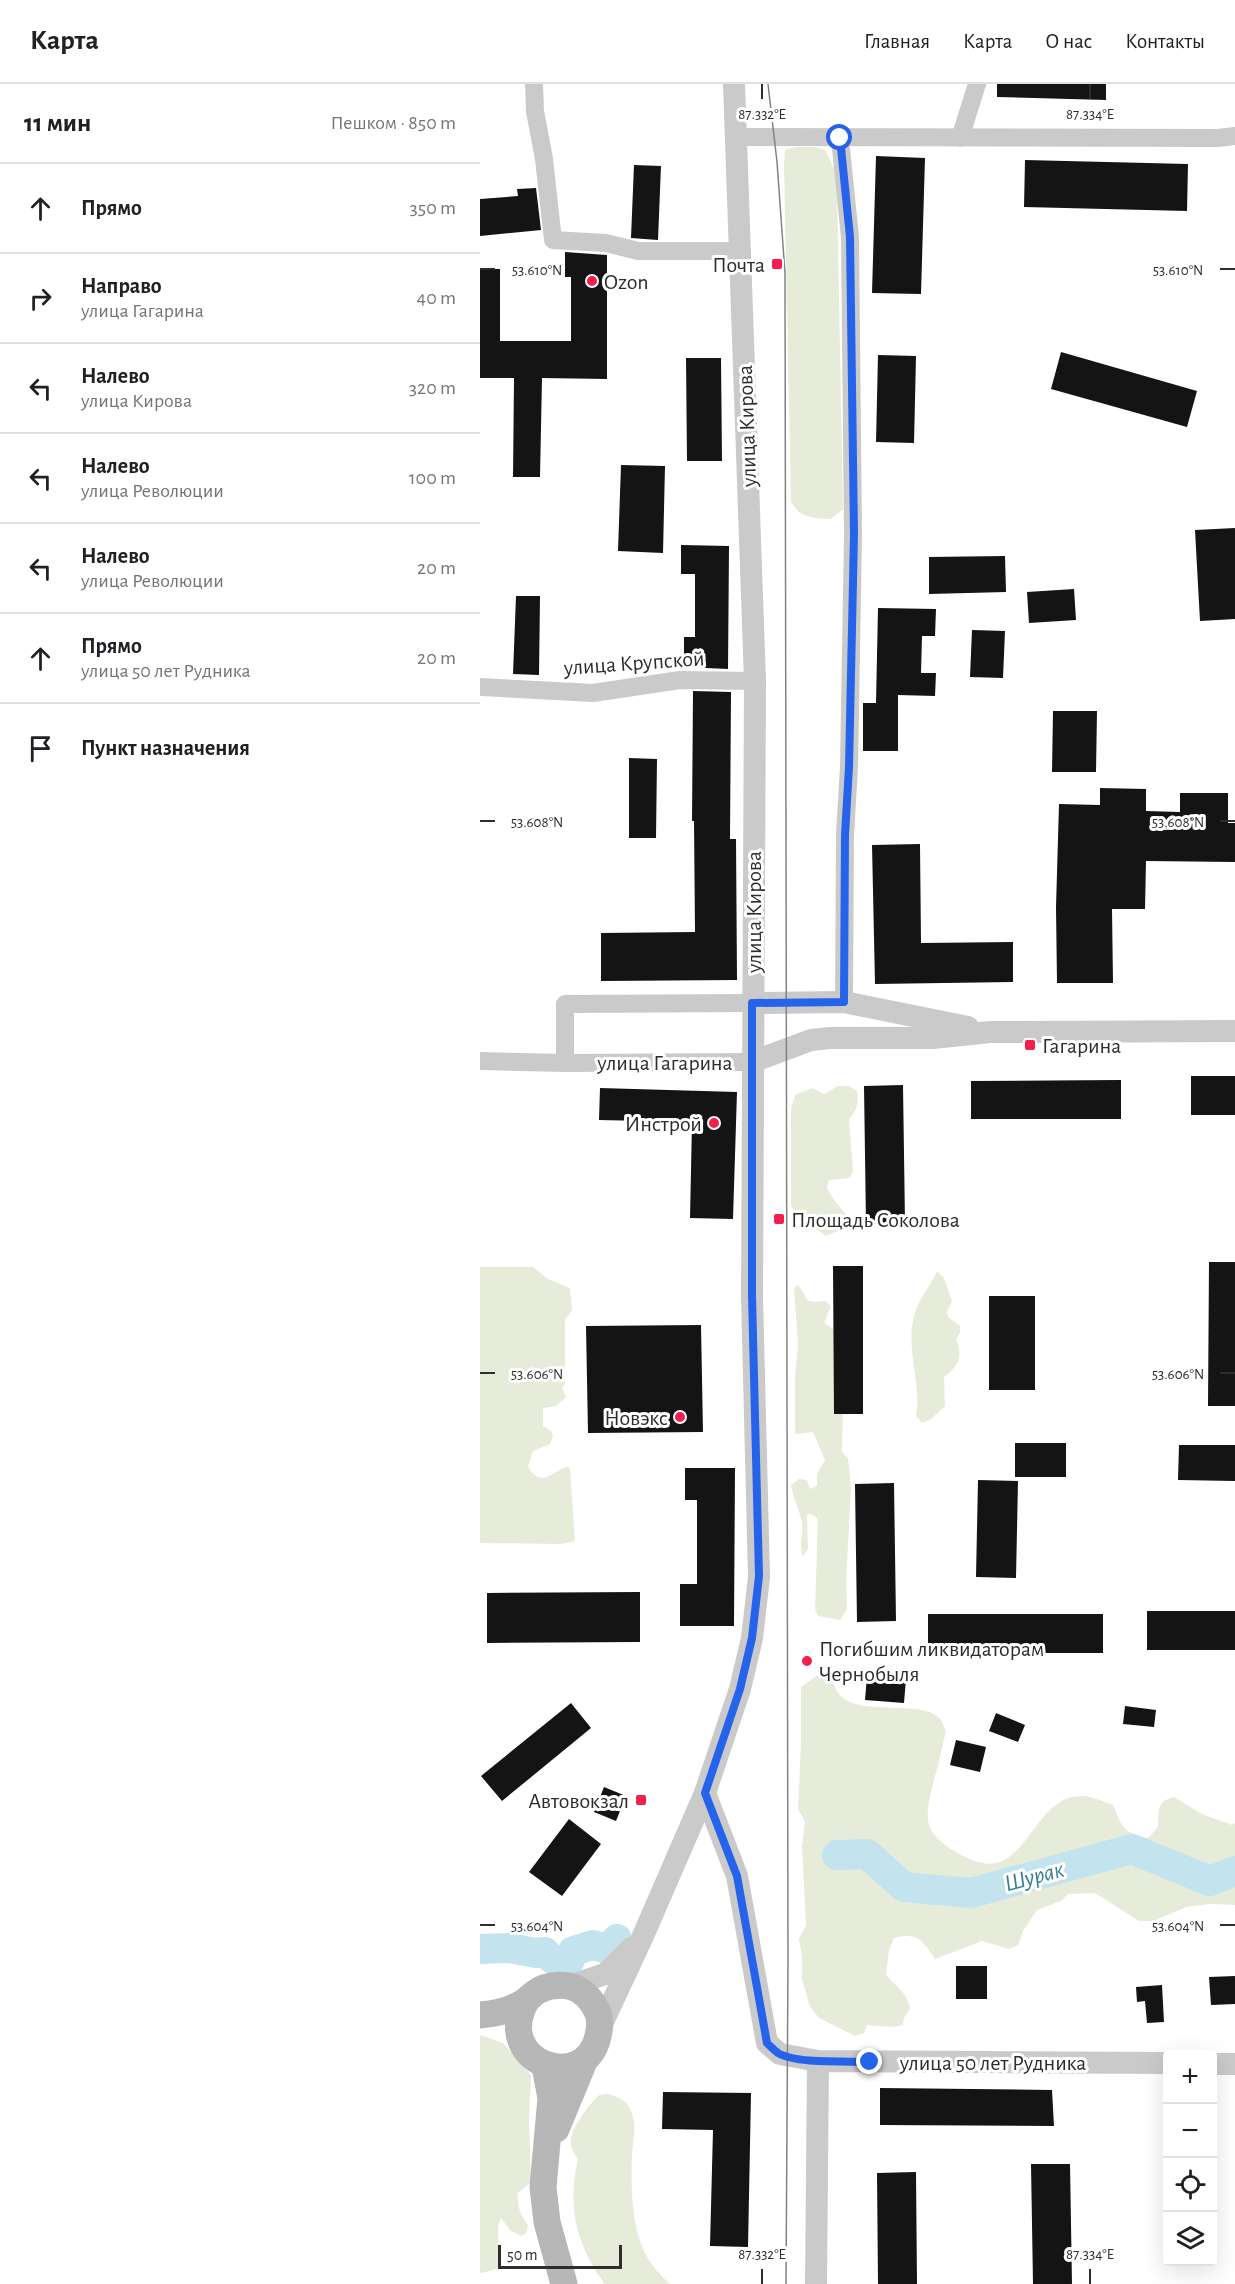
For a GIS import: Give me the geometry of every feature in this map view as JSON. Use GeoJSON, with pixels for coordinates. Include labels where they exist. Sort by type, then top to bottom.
{"type":"FeatureCollection","features":[{"type":"Feature","properties":{"kind":"main road"},"geometry":{"type":"LineString","coordinates":[[482,2015],[507,2010],[526,2001],[538,1990],[548,1986],[569,1986],[583,1992],[592,2001],[601,2026],[596,2045],[585,2059],[547,2149]]}},
{"type":"Feature","properties":{"kind":"main road"},"geometry":{"type":"LineString","coordinates":[[519,2038],[517,2024],[519,2013],[526,2001]]}},
{"type":"Feature","properties":{"kind":"main road"},"geometry":{"type":"LineString","coordinates":[[482,2015],[507,2026],[519,2038],[529,2056],[545,2066],[562,2068],[585,2059]]}},
{"type":"Feature","properties":{"kind":"main road"},"geometry":{"type":"LineString","coordinates":[[545,2066],[551,2098],[543,2187],[546,2210],[564,2284]]}},
{"type":"Feature","properties":{"kind":"street"},"geometry":{"type":"LineString","coordinates":[[534,84],[553,240],[606,243],[638,250],[741,251]]}},
{"type":"Feature","properties":{"kind":"street","name":"улица Кирова"},"geometry":{"type":"LineString","coordinates":[[601,2026],[705,1793],[740,1689],[752,1638],[759,1576],[752,1296],[755,681],[734,84]]}},
{"type":"Feature","properties":{"kind":"street"},"geometry":{"type":"LineString","coordinates":[[960,138],[977,84]]}},
{"type":"Feature","properties":{"kind":"street"},"geometry":{"type":"LineString","coordinates":[[736,137],[1235,136]]}},
{"type":"Feature","properties":{"kind":"street"},"geometry":{"type":"LineString","coordinates":[[840,138],[850,237],[854,535],[849,767],[845,835],[844,1002]]}},
{"type":"Feature","properties":{"kind":"street","name":"улица Крупской"},"geometry":{"type":"LineString","coordinates":[[480,687],[593,693],[680,680],[755,681]]}},
{"type":"Feature","properties":{"kind":"street","name":"улица Гагарина"},"geometry":{"type":"LineString","coordinates":[[565,1063],[565,1004],[844,1002],[990,1032]]}},
{"type":"Feature","properties":{"kind":"street","name":"улица Гагарина"},"geometry":{"type":"LineString","coordinates":[[480,1061],[752,1062],[811,1040],[830,1038],[933,1038],[990,1032],[1235,1031]]}},
{"type":"Feature","properties":{"kind":"street","name":"улица 50 лет Рудника"},"geometry":{"type":"LineString","coordinates":[[705,1793],[737,1876],[767,2043],[780,2054],[818,2061],[1163,2064]]}},
{"type":"Feature","properties":{"kind":"street"},"geometry":{"type":"LineString","coordinates":[[569,1986],[605,1974],[643,1936]]}},
{"type":"Feature","properties":{"kind":"street"},"geometry":{"type":"LineString","coordinates":[[816,2284],[818,2061]]}},
{"type":"Feature","properties":{"kind":"street"},"geometry":{"type":"LineString","coordinates":[[1217,2064],[1235,2064]]}},
{"type":"Feature","properties":{"kind":"green space"},"geometry":{"type":"Polygon","coordinates":[[[796,147],[815,147],[825,150],[834,168],[837,187],[843,509],[831,519],[813,518],[803,514],[791,501],[784,166],[785,150],[796,147]]]}},
{"type":"Feature","properties":{"kind":"green space"},"geometry":{"type":"Polygon","coordinates":[[[838,1086],[849,1086],[857,1091],[857,1106],[849,1119],[853,1172],[849,1178],[829,1180],[827,1188],[851,1220],[845,1228],[826,1236],[809,1220],[796,1216],[791,1205],[791,1109],[795,1095],[812,1088],[824,1094],[838,1086]]]}},
{"type":"Feature","properties":{"kind":"green space"},"geometry":{"type":"Polygon","coordinates":[[[480,1267],[533,1267],[548,1279],[570,1288],[572,1310],[565,1320],[565,1367],[559,1370],[560,1374],[565,1376],[565,1384],[562,1388],[566,1397],[556,1406],[543,1408],[543,1426],[551,1431],[553,1437],[550,1444],[533,1451],[528,1467],[533,1474],[542,1478],[567,1467],[570,1469],[575,1541],[560,1544],[480,1543],[480,1267]]]}},
{"type":"Feature","properties":{"kind":"green space"},"geometry":{"type":"Polygon","coordinates":[[[937,1271],[944,1278],[952,1301],[947,1312],[948,1317],[960,1326],[960,1333],[956,1339],[959,1356],[956,1365],[944,1377],[945,1406],[930,1420],[922,1423],[916,1416],[917,1391],[911,1338],[912,1326],[922,1297],[937,1271]]]}},
{"type":"Feature","properties":{"kind":"green space"},"geometry":{"type":"Polygon","coordinates":[[[798,1285],[809,1301],[825,1301],[831,1306],[824,1323],[832,1328],[844,1346],[842,1452],[848,1458],[851,1487],[846,1581],[847,1609],[840,1620],[818,1616],[815,1610],[818,1519],[811,1514],[807,1515],[808,1549],[803,1556],[802,1522],[791,1485],[799,1479],[807,1480],[810,1489],[817,1486],[817,1474],[825,1460],[813,1432],[795,1434],[795,1378],[798,1344],[794,1288],[798,1285]]]}},
{"type":"Feature","properties":{"kind":"green space"},"geometry":{"type":"Polygon","coordinates":[[[819,1674],[830,1677],[839,1694],[848,1701],[875,1707],[920,1710],[932,1713],[941,1720],[946,1731],[929,1803],[929,1824],[939,1840],[963,1856],[982,1863],[992,1864],[1002,1861],[1022,1845],[1057,1804],[1068,1798],[1082,1796],[1113,1805],[1124,1828],[1133,1834],[1148,1838],[1158,1827],[1161,1804],[1174,1797],[1202,1814],[1232,1825],[1235,1823],[1235,1905],[1209,1904],[1186,1907],[1153,1921],[1139,1921],[1095,1893],[1068,1894],[1061,1901],[1037,1910],[1023,1931],[1018,1945],[1009,1949],[982,1941],[935,1959],[919,1939],[909,1936],[894,1938],[889,1950],[886,1975],[903,1993],[908,2002],[910,2008],[903,2025],[893,2027],[867,2025],[864,2033],[855,2036],[819,2018],[810,2007],[802,1979],[799,1939],[806,1925],[802,1847],[805,1822],[798,1809],[801,1687],[819,1674]]]}},
{"type":"Feature","properties":{"kind":"green space"},"geometry":{"type":"Polygon","coordinates":[[[480,2035],[503,2043],[531,2075],[529,2121],[531,2182],[518,2193],[520,2210],[528,2225],[527,2232],[522,2236],[511,2231],[501,2218],[498,2225],[499,2268],[482,2273],[480,2273],[480,2035]]]}},
{"type":"Feature","properties":{"kind":"green space"},"geometry":{"type":"Polygon","coordinates":[[[608,2094],[624,2101],[632,2115],[634,2126],[632,2191],[636,2228],[649,2260],[670,2284],[605,2284],[587,2255],[576,2225],[574,2193],[578,2159],[572,2148],[572,2134],[575,2126],[599,2095],[608,2094]]]}},
{"type":"Feature","properties":{"kind":"building"},"geometry":{"type":"Polygon","coordinates":[[[997,84],[1106,84],[1106,100],[997,97],[997,84]]]}},
{"type":"Feature","properties":{"kind":"building"},"geometry":{"type":"Polygon","coordinates":[[[876,156],[925,158],[921,294],[872,293],[876,156]]]}},
{"type":"Feature","properties":{"kind":"building"},"geometry":{"type":"Polygon","coordinates":[[[1025,160],[1188,164],[1187,211],[1024,207],[1025,160]]]}},
{"type":"Feature","properties":{"kind":"building"},"geometry":{"type":"Polygon","coordinates":[[[634,165],[661,166],[658,240],[631,238],[634,165]]]}},
{"type":"Feature","properties":{"kind":"building"},"geometry":{"type":"Polygon","coordinates":[[[536,188],[541,230],[480,236],[480,199],[518,196],[517,189],[536,188]]]}},
{"type":"Feature","properties":{"kind":"building"},"geometry":{"type":"Polygon","coordinates":[[[565,252],[607,255],[607,379],[542,378],[540,477],[513,477],[514,378],[480,378],[480,269],[500,269],[500,341],[571,341],[571,277],[565,277],[565,252]]]}},
{"type":"Feature","properties":{"kind":"building"},"geometry":{"type":"Polygon","coordinates":[[[1061,352],[1197,391],[1187,427],[1051,389],[1061,352]]]}},
{"type":"Feature","properties":{"kind":"building"},"geometry":{"type":"Polygon","coordinates":[[[878,355],[916,356],[914,443],[876,442],[878,355]]]}},
{"type":"Feature","properties":{"kind":"building"},"geometry":{"type":"Polygon","coordinates":[[[686,358],[721,358],[722,461],[687,461],[686,358]]]}},
{"type":"Feature","properties":{"kind":"building"},"geometry":{"type":"Polygon","coordinates":[[[621,465],[665,466],[663,553],[618,551],[621,465]]]}},
{"type":"Feature","properties":{"kind":"building"},"geometry":{"type":"Polygon","coordinates":[[[1235,528],[1235,619],[1200,621],[1195,530],[1235,528]]]}},
{"type":"Feature","properties":{"kind":"building"},"geometry":{"type":"Polygon","coordinates":[[[681,545],[729,546],[728,669],[684,667],[684,637],[695,637],[695,574],[681,574],[681,545]]]}},
{"type":"Feature","properties":{"kind":"building"},"geometry":{"type":"Polygon","coordinates":[[[1005,556],[1006,592],[929,594],[929,557],[1005,556]]]}},
{"type":"Feature","properties":{"kind":"building"},"geometry":{"type":"Polygon","coordinates":[[[1074,589],[1076,620],[1029,623],[1027,592],[1074,589]]]}},
{"type":"Feature","properties":{"kind":"building"},"geometry":{"type":"Polygon","coordinates":[[[516,596],[540,596],[539,675],[513,674],[516,596]]]}},
{"type":"Feature","properties":{"kind":"building"},"geometry":{"type":"Polygon","coordinates":[[[878,608],[936,609],[935,636],[922,636],[921,673],[936,673],[935,696],[898,695],[898,751],[863,751],[863,703],[876,703],[878,608]]]}},
{"type":"Feature","properties":{"kind":"building"},"geometry":{"type":"Polygon","coordinates":[[[972,630],[1005,631],[1003,678],[970,677],[972,630]]]}},
{"type":"Feature","properties":{"kind":"building"},"geometry":{"type":"Polygon","coordinates":[[[693,691],[731,692],[730,839],[736,839],[737,980],[601,981],[601,933],[695,932],[694,821],[692,821],[693,691]]]}},
{"type":"Feature","properties":{"kind":"building"},"geometry":{"type":"Polygon","coordinates":[[[1053,711],[1097,711],[1096,772],[1052,772],[1053,711]]]}},
{"type":"Feature","properties":{"kind":"building"},"geometry":{"type":"Polygon","coordinates":[[[629,758],[657,759],[656,838],[629,838],[629,758]]]}},
{"type":"Feature","properties":{"kind":"building"},"geometry":{"type":"Polygon","coordinates":[[[1100,788],[1146,789],[1146,811],[1180,812],[1180,793],[1228,793],[1228,823],[1235,823],[1235,862],[1146,861],[1145,909],[1112,909],[1113,983],[1057,983],[1056,907],[1059,804],[1100,805],[1100,788]]]}},
{"type":"Feature","properties":{"kind":"building"},"geometry":{"type":"Polygon","coordinates":[[[920,844],[921,943],[1013,942],[1013,982],[875,984],[872,845],[920,844]]]}},
{"type":"Feature","properties":{"kind":"building"},"geometry":{"type":"Polygon","coordinates":[[[1191,1076],[1235,1076],[1235,1115],[1191,1115],[1191,1076]]]}},
{"type":"Feature","properties":{"kind":"building"},"geometry":{"type":"Polygon","coordinates":[[[1121,1080],[1121,1119],[971,1119],[971,1081],[1121,1080]]]}},
{"type":"Feature","properties":{"kind":"building"},"geometry":{"type":"Polygon","coordinates":[[[903,1085],[905,1223],[866,1224],[864,1086],[903,1085]]]}},
{"type":"Feature","properties":{"kind":"building"},"geometry":{"type":"Polygon","coordinates":[[[600,1088],[737,1092],[733,1219],[690,1218],[692,1122],[599,1120],[600,1088]]]}},
{"type":"Feature","properties":{"kind":"building"},"geometry":{"type":"Polygon","coordinates":[[[1209,1262],[1235,1262],[1235,1406],[1208,1406],[1209,1262]]]}},
{"type":"Feature","properties":{"kind":"building"},"geometry":{"type":"Polygon","coordinates":[[[833,1266],[863,1266],[863,1414],[834,1414],[833,1266]]]}},
{"type":"Feature","properties":{"kind":"building"},"geometry":{"type":"Polygon","coordinates":[[[989,1296],[1035,1296],[1035,1390],[989,1390],[989,1296]]]}},
{"type":"Feature","properties":{"kind":"building"},"geometry":{"type":"Polygon","coordinates":[[[701,1325],[703,1432],[588,1433],[586,1326],[701,1325]]]}},
{"type":"Feature","properties":{"kind":"building"},"geometry":{"type":"Polygon","coordinates":[[[1015,1443],[1066,1443],[1066,1477],[1015,1477],[1015,1443]]]}},
{"type":"Feature","properties":{"kind":"building"},"geometry":{"type":"Polygon","coordinates":[[[1179,1445],[1235,1445],[1235,1481],[1178,1480],[1179,1445]]]}},
{"type":"Feature","properties":{"kind":"building"},"geometry":{"type":"Polygon","coordinates":[[[685,1468],[735,1468],[734,1626],[680,1626],[680,1584],[697,1584],[697,1500],[685,1500],[685,1468]]]}},
{"type":"Feature","properties":{"kind":"building"},"geometry":{"type":"Polygon","coordinates":[[[978,1480],[1018,1481],[1016,1578],[976,1577],[978,1480]]]}},
{"type":"Feature","properties":{"kind":"building"},"geometry":{"type":"Polygon","coordinates":[[[894,1483],[896,1621],[857,1622],[855,1484],[894,1483]]]}},
{"type":"Feature","properties":{"kind":"building"},"geometry":{"type":"Polygon","coordinates":[[[640,1592],[640,1642],[487,1643],[487,1593],[640,1592]]]}},
{"type":"Feature","properties":{"kind":"building"},"geometry":{"type":"Polygon","coordinates":[[[1147,1611],[1235,1611],[1235,1650],[1147,1650],[1147,1611]]]}},
{"type":"Feature","properties":{"kind":"building"},"geometry":{"type":"Polygon","coordinates":[[[928,1614],[1103,1614],[1103,1653],[928,1653],[928,1614]]]}},
{"type":"Feature","properties":{"kind":"building"},"geometry":{"type":"Polygon","coordinates":[[[867,1676],[906,1679],[904,1703],[865,1700],[867,1676]]]}},
{"type":"Feature","properties":{"kind":"building"},"geometry":{"type":"Polygon","coordinates":[[[571,1703],[591,1728],[502,1801],[481,1776],[571,1703]]]}},
{"type":"Feature","properties":{"kind":"building"},"geometry":{"type":"Polygon","coordinates":[[[1125,1706],[1156,1710],[1154,1727],[1123,1724],[1125,1706]]]}},
{"type":"Feature","properties":{"kind":"building"},"geometry":{"type":"Polygon","coordinates":[[[996,1713],[1025,1725],[1018,1742],[989,1731],[996,1713]]]}},
{"type":"Feature","properties":{"kind":"building"},"geometry":{"type":"Polygon","coordinates":[[[956,1740],[986,1747],[980,1772],[950,1765],[956,1740]]]}},
{"type":"Feature","properties":{"kind":"building"},"geometry":{"type":"Polygon","coordinates":[[[604,1787],[626,1796],[616,1821],[594,1812],[604,1787]]]}},
{"type":"Feature","properties":{"kind":"building"},"geometry":{"type":"Polygon","coordinates":[[[569,1819],[601,1844],[562,1896],[529,1872],[569,1819]]]}},
{"type":"Feature","properties":{"kind":"building"},"geometry":{"type":"Polygon","coordinates":[[[956,1966],[987,1966],[987,1999],[956,1999],[956,1966]]]}},
{"type":"Feature","properties":{"kind":"building"},"geometry":{"type":"Polygon","coordinates":[[[1235,1976],[1235,2004],[1211,2005],[1209,1977],[1235,1976]]]}},
{"type":"Feature","properties":{"kind":"building"},"geometry":{"type":"Polygon","coordinates":[[[1162,1985],[1164,2022],[1147,2023],[1145,2001],[1137,2002],[1136,1987],[1162,1985]]]}},
{"type":"Feature","properties":{"kind":"building"},"geometry":{"type":"Polygon","coordinates":[[[880,2088],[1052,2090],[1054,2126],[880,2125],[880,2088]]]}},
{"type":"Feature","properties":{"kind":"building"},"geometry":{"type":"Polygon","coordinates":[[[663,2092],[751,2093],[748,2247],[710,2246],[713,2130],[662,2129],[663,2092]]]}},
{"type":"Feature","properties":{"kind":"building"},"geometry":{"type":"Polygon","coordinates":[[[1031,2164],[1070,2164],[1072,2284],[1033,2284],[1031,2164]]]}},
{"type":"Feature","properties":{"kind":"building"},"geometry":{"type":"Polygon","coordinates":[[[916,2172],[917,2284],[878,2284],[877,2173],[916,2172]]]}},
{"type":"Feature","properties":{"kind":"waterway","name":"Шурак"},"geometry":{"type":"LineString","coordinates":[[837,1855],[867,1854],[904,1887],[971,1893],[1132,1849],[1210,1881],[1235,1871]]}},
{"type":"Feature","properties":{"kind":"waterway","name":"Шурак"},"geometry":{"type":"LineString","coordinates":[[480,1949],[509,1948],[536,1953],[545,1952],[554,1960],[563,1961],[570,1960],[573,1951],[593,1945],[608,1949],[617,1939]]}},
{"type":"Feature","properties":{"kind":"tram line"},"geometry":{"type":"LineString","coordinates":[[768,84],[777,162],[785,273],[788,1960],[786,2284]]}},
{"type":"Feature","properties":{"kind":"place","name":"Почта"},"geometry":{"type":"Point","coordinates":[777,264]}},
{"type":"Feature","properties":{"kind":"place","name":"Ozon"},"geometry":{"type":"Point","coordinates":[592,281]}},
{"type":"Feature","properties":{"kind":"place","name":"Гагарина"},"geometry":{"type":"Point","coordinates":[1030,1045]}},
{"type":"Feature","properties":{"kind":"place","name":"Инстрой"},"geometry":{"type":"Point","coordinates":[714,1123]}},
{"type":"Feature","properties":{"kind":"place","name":"Площадь Соколова"},"geometry":{"type":"Point","coordinates":[779,1219]}},
{"type":"Feature","properties":{"kind":"place","name":"Новэкс"},"geometry":{"type":"Point","coordinates":[680,1417]}},
{"type":"Feature","properties":{"kind":"place","name":"Погибшим ликвидаторам Чернобыля"},"geometry":{"type":"Point","coordinates":[807,1661]}},
{"type":"Feature","properties":{"kind":"place","name":"Автовокзал"},"geometry":{"type":"Point","coordinates":[641,1800]}},
{"type":"Feature","properties":{"kind":"route"},"geometry":{"type":"LineString","coordinates":[[840,138],[850,237],[854,535],[849,767],[845,835],[844,1002],[752,1003],[752,1296],[759,1576],[752,1638],[740,1689],[705,1793],[737,1876],[767,2043],[778,2053],[788,2056],[818,2061],[870,2062]]}}]}
